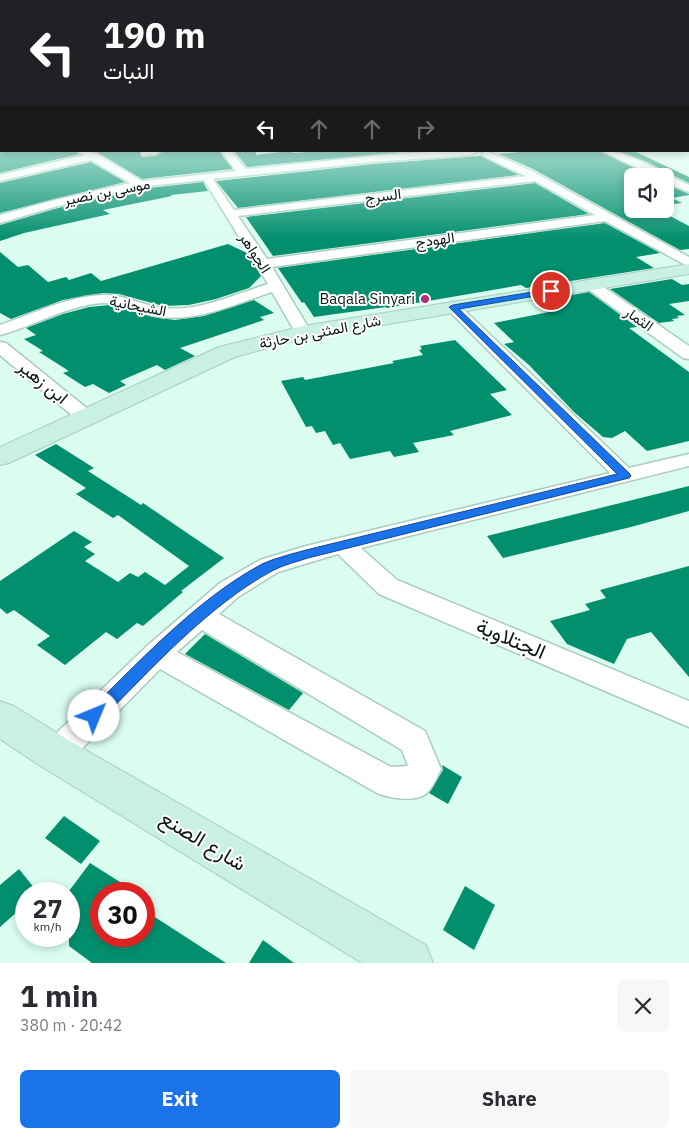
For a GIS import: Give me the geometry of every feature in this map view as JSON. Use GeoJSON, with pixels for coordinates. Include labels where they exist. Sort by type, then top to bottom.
{"type":"FeatureCollection","features":[{"type":"Feature","properties":{"kind":"street"},"geometry":{"type":"LineString","coordinates":[[86,152],[140,184]]}},
{"type":"Feature","properties":{"kind":"street"},"geometry":{"type":"LineString","coordinates":[[145,153],[150,152]]}},
{"type":"Feature","properties":{"kind":"street"},"geometry":{"type":"LineString","coordinates":[[227,152],[243,172]]}},
{"type":"Feature","properties":{"kind":"street"},"geometry":{"type":"LineString","coordinates":[[365,152],[374,158]]}},
{"type":"Feature","properties":{"kind":"street","name":"موسى بن نصير"},"geometry":{"type":"LineString","coordinates":[[394,157],[427,152]]}},
{"type":"Feature","properties":{"kind":"street","name":"موسى بن نصير"},"geometry":{"type":"LineString","coordinates":[[0,219],[55,203],[140,184],[374,158],[469,152],[486,154]]}},
{"type":"Feature","properties":{"kind":"street"},"geometry":{"type":"LineString","coordinates":[[486,154],[505,152]]}},
{"type":"Feature","properties":{"kind":"street"},"geometry":{"type":"LineString","coordinates":[[509,152],[511,159],[533,176]]}},
{"type":"Feature","properties":{"kind":"street"},"geometry":{"type":"LineString","coordinates":[[609,152],[644,168]]}},
{"type":"Feature","properties":{"kind":"street"},"geometry":{"type":"LineString","coordinates":[[486,154],[533,176],[689,263]]}},
{"type":"Feature","properties":{"kind":"street"},"geometry":{"type":"LineString","coordinates":[[3,175],[94,156]]}},
{"type":"Feature","properties":{"kind":"street","name":"الجواهر"},"geometry":{"type":"LineString","coordinates":[[206,176],[263,264],[303,332]]}},
{"type":"Feature","properties":{"kind":"street","name":"السرج"},"geometry":{"type":"LineString","coordinates":[[230,214],[533,176]]}},
{"type":"Feature","properties":{"kind":"street"},"geometry":{"type":"LineString","coordinates":[[674,182],[689,189]]}},
{"type":"Feature","properties":{"kind":"street","name":"الهودج"},"geometry":{"type":"LineString","coordinates":[[263,264],[607,217]]}},
{"type":"Feature","properties":{"kind":"street","name":"شارع المثنى بن حارثة"},"geometry":{"type":"LineString","coordinates":[[0,457],[227,352],[303,332],[689,269]]}},
{"type":"Feature","properties":{"kind":"street","name":"الثمار"},"geometry":{"type":"LineString","coordinates":[[590,284],[682,342],[689,354]]}},
{"type":"Feature","properties":{"kind":"street","name":"الشيحانية"},"geometry":{"type":"LineString","coordinates":[[0,330],[90,301],[120,300],[154,312],[169,314],[192,311],[276,286]]}},
{"type":"Feature","properties":{"kind":"street"},"geometry":{"type":"LineString","coordinates":[[453,307],[625,476]]}},
{"type":"Feature","properties":{"kind":"street","name":"ابن زهير"},"geometry":{"type":"LineString","coordinates":[[0,347],[86,418]]}},
{"type":"Feature","properties":{"kind":"street"},"geometry":{"type":"LineString","coordinates":[[56,754],[157,654],[200,616],[230,590],[269,566],[306,554],[689,460]]}},
{"type":"Feature","properties":{"kind":"street","name":"الجتلاوية"},"geometry":{"type":"LineString","coordinates":[[344,546],[388,587],[689,714]]}},
{"type":"Feature","properties":{"kind":"street"},"geometry":{"type":"LineString","coordinates":[[157,654],[388,782],[415,783],[425,769],[414,741],[200,616]]}},
{"type":"Feature","properties":{"kind":"street","name":"شارع الصنع"},"geometry":{"type":"LineString","coordinates":[[0,718],[56,754],[408,963]]}},
{"type":"Feature","properties":{"kind":"building"},"geometry":{"type":"Polygon","coordinates":[[[0,152],[77,152],[79,154],[0,173],[0,152]]]}},
{"type":"Feature","properties":{"kind":"building"},"geometry":{"type":"Polygon","coordinates":[[[97,152],[140,152],[142,157],[156,156],[162,152],[220,152],[233,169],[142,179],[97,152]]]}},
{"type":"Feature","properties":{"kind":"building"},"geometry":{"type":"Polygon","coordinates":[[[235,152],[256,152],[256,155],[281,152],[402,152],[247,167],[235,152]]]}},
{"type":"Feature","properties":{"kind":"building"},"geometry":{"type":"Polygon","coordinates":[[[520,152],[602,152],[634,168],[624,168],[624,218],[674,218],[689,226],[689,249],[680,250],[533,169],[499,154],[520,152]]]}},
{"type":"Feature","properties":{"kind":"building"},"geometry":{"type":"Polygon","coordinates":[[[620,152],[636,152],[670,168],[659,168],[620,152]]]}},
{"type":"Feature","properties":{"kind":"building"},"geometry":{"type":"Polygon","coordinates":[[[481,156],[519,175],[238,208],[216,181],[373,164],[481,156]]]}},
{"type":"Feature","properties":{"kind":"building"},"geometry":{"type":"Polygon","coordinates":[[[91,162],[125,182],[0,213],[0,183],[91,162]]]}},
{"type":"Feature","properties":{"kind":"building"},"geometry":{"type":"Polygon","coordinates":[[[674,170],[689,177],[689,183],[674,176],[674,170]]]}},
{"type":"Feature","properties":{"kind":"building"},"geometry":{"type":"Polygon","coordinates":[[[203,182],[208,191],[171,195],[103,210],[110,214],[24,233],[0,241],[0,225],[58,208],[140,189],[203,182]]]}},
{"type":"Feature","properties":{"kind":"building"},"geometry":{"type":"Polygon","coordinates":[[[535,183],[589,214],[273,256],[246,217],[535,183]]]}},
{"type":"Feature","properties":{"kind":"building"},"geometry":{"type":"Polygon","coordinates":[[[674,188],[689,194],[674,198],[674,188]]]}},
{"type":"Feature","properties":{"kind":"building"},"geometry":{"type":"Polygon","coordinates":[[[674,199],[682,203],[674,204],[674,199]]]}},
{"type":"Feature","properties":{"kind":"building"},"geometry":{"type":"Polygon","coordinates":[[[605,223],[660,253],[636,257],[654,268],[526,288],[521,285],[387,308],[314,317],[278,268],[605,223]]]}},
{"type":"Feature","properties":{"kind":"building"},"geometry":{"type":"Polygon","coordinates":[[[228,244],[247,253],[261,276],[249,288],[216,299],[189,305],[163,306],[119,294],[103,293],[63,300],[11,319],[0,313],[0,252],[18,267],[28,265],[48,282],[66,277],[69,280],[91,273],[101,281],[228,244]]]}},
{"type":"Feature","properties":{"kind":"building"},"geometry":{"type":"Polygon","coordinates":[[[672,279],[682,285],[689,284],[689,301],[669,304],[685,315],[677,316],[679,318],[672,319],[674,321],[659,323],[610,289],[672,279]]]}},
{"type":"Feature","properties":{"kind":"building"},"geometry":{"type":"Polygon","coordinates":[[[589,292],[637,327],[629,328],[689,372],[689,441],[647,451],[625,431],[612,438],[603,437],[574,412],[529,365],[504,344],[514,342],[494,323],[549,312],[538,301],[589,292]]]}},
{"type":"Feature","properties":{"kind":"building"},"geometry":{"type":"Polygon","coordinates":[[[254,300],[274,313],[260,317],[264,320],[180,348],[195,356],[165,370],[157,365],[120,381],[126,385],[109,393],[93,384],[85,387],[63,373],[69,371],[39,352],[43,351],[24,339],[36,335],[26,328],[63,314],[89,307],[110,305],[153,317],[175,320],[204,316],[254,300]]]}},
{"type":"Feature","properties":{"kind":"building"},"geometry":{"type":"Polygon","coordinates":[[[455,340],[507,390],[490,394],[512,415],[450,431],[454,435],[413,443],[419,452],[394,457],[390,451],[350,459],[340,443],[333,445],[325,431],[316,433],[312,426],[306,427],[281,381],[303,377],[305,380],[394,363],[392,361],[423,355],[419,350],[422,349],[420,346],[455,340]]]}},
{"type":"Feature","properties":{"kind":"building"},"geometry":{"type":"Polygon","coordinates":[[[56,444],[94,468],[88,471],[141,505],[143,503],[224,558],[181,591],[183,592],[143,626],[137,623],[117,639],[106,632],[65,665],[37,645],[50,636],[14,610],[7,614],[0,608],[0,581],[74,531],[92,542],[84,547],[95,554],[85,561],[118,582],[130,573],[138,577],[145,572],[165,585],[189,566],[118,515],[113,518],[76,494],[86,488],[35,455],[56,444]]]}},
{"type":"Feature","properties":{"kind":"building"},"geometry":{"type":"Polygon","coordinates":[[[689,486],[689,511],[631,527],[503,558],[487,536],[689,486]]]}},
{"type":"Feature","properties":{"kind":"building"},"geometry":{"type":"Polygon","coordinates":[[[689,566],[689,677],[651,632],[627,639],[614,664],[567,644],[550,621],[590,610],[585,604],[606,598],[600,590],[689,566]]]}},
{"type":"Feature","properties":{"kind":"building"},"geometry":{"type":"Polygon","coordinates":[[[205,634],[303,693],[289,710],[185,654],[205,634]]]}},
{"type":"Feature","properties":{"kind":"building"},"geometry":{"type":"Polygon","coordinates":[[[442,765],[462,777],[448,804],[429,793],[443,770],[442,765]]]}},
{"type":"Feature","properties":{"kind":"building"},"geometry":{"type":"Polygon","coordinates":[[[64,816],[100,841],[81,864],[45,838],[64,816]]]}},
{"type":"Feature","properties":{"kind":"building"},"geometry":{"type":"Polygon","coordinates":[[[90,863],[120,882],[90,882],[90,947],[155,947],[155,917],[226,963],[92,963],[70,947],[80,947],[80,882],[76,882],[90,863]]]}},
{"type":"Feature","properties":{"kind":"building"},"geometry":{"type":"Polygon","coordinates":[[[19,869],[29,882],[15,882],[15,914],[0,927],[0,885],[19,869]]]}},
{"type":"Feature","properties":{"kind":"building"},"geometry":{"type":"Polygon","coordinates":[[[465,886],[495,905],[474,950],[443,930],[465,886]]]}},
{"type":"Feature","properties":{"kind":"building"},"geometry":{"type":"Polygon","coordinates":[[[263,940],[294,963],[249,963],[263,940]]]}},
{"type":"Feature","properties":{"kind":"place","name":"Baqala Sinyari"},"geometry":{"type":"Point","coordinates":[425,299]}},
{"type":"Feature","properties":{"kind":"route"},"geometry":{"type":"LineString","coordinates":[[94,716],[157,654],[230,590],[269,566],[306,554],[625,476],[453,307],[551,291]]}}]}
